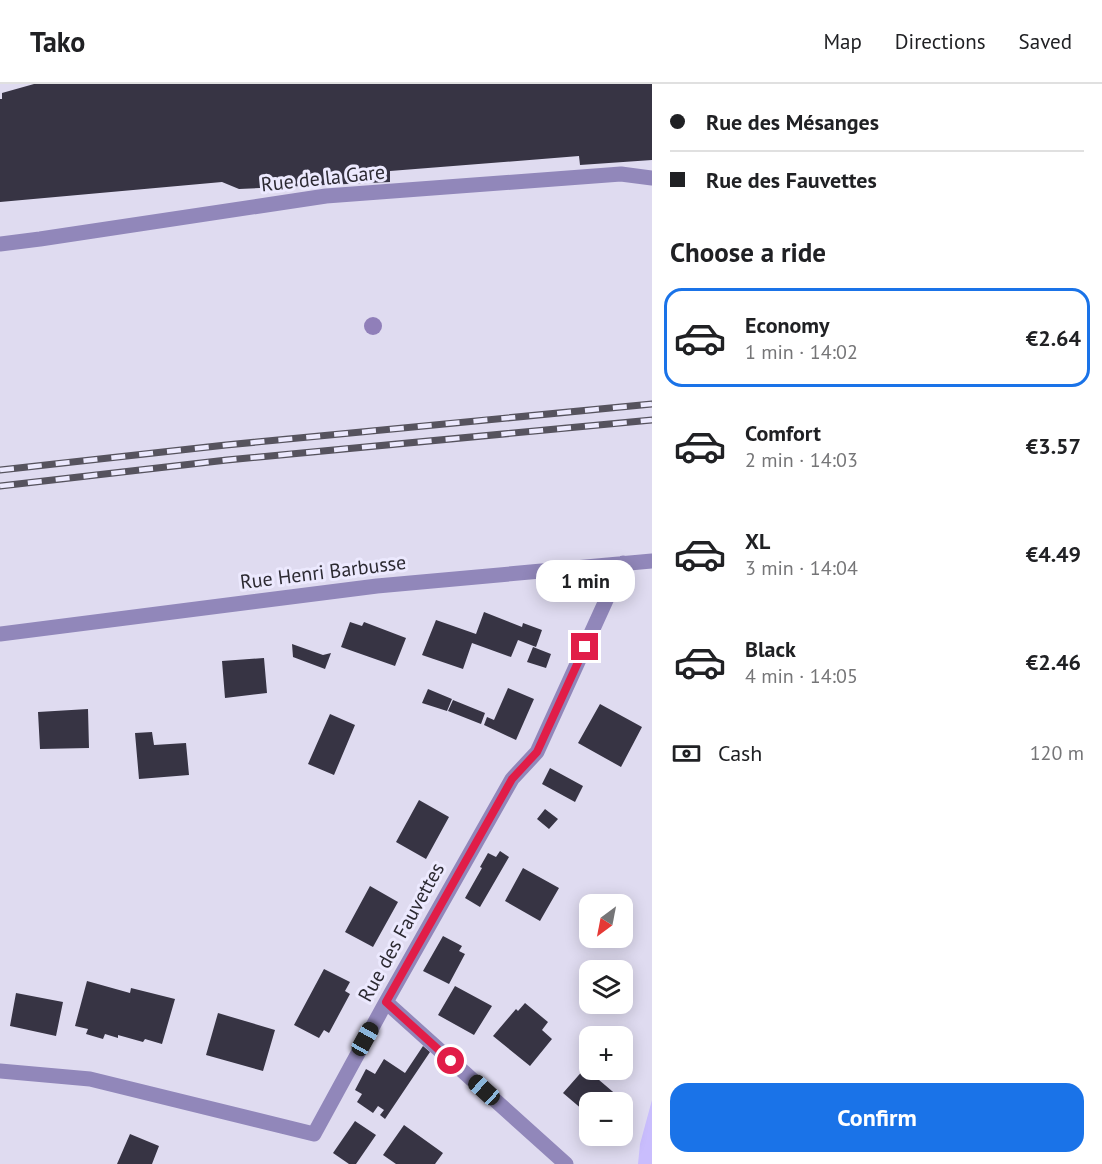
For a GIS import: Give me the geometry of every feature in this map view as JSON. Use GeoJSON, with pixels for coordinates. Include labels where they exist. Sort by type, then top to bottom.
{"type":"FeatureCollection","features":[{"type":"Feature","properties":{"kind":"street","name":"Rue de la Gare"},"geometry":{"type":"LineString","coordinates":[[0,244],[326,196],[621,174],[652,178]]}},
{"type":"Feature","properties":{"kind":"street","name":"Rue Henri Barbusse"},"geometry":{"type":"LineString","coordinates":[[0,634],[377,586],[652,561]]}},
{"type":"Feature","properties":{"kind":"street","name":"Rue des Fauvettes"},"geometry":{"type":"LineString","coordinates":[[0,1071],[90,1079],[314,1134],[512,779],[537,752],[623,564]]}},
{"type":"Feature","properties":{"kind":"street"},"geometry":{"type":"LineString","coordinates":[[386,1002],[566,1164]]}},
{"type":"Feature","properties":{"kind":"shaded area"},"geometry":{"type":"Polygon","coordinates":[[[652,1100],[652,1164],[638,1164],[640,1144],[652,1100]]]}},
{"type":"Feature","properties":{"kind":"building"},"geometry":{"type":"Polygon","coordinates":[[[34,84],[652,84],[652,160],[580,165],[579,156],[390,171],[390,182],[239,189],[222,182],[0,202],[0,99],[2,99],[2,93],[34,84]]]}},
{"type":"Feature","properties":{"kind":"building"},"geometry":{"type":"Polygon","coordinates":[[[484,612],[522,627],[523,623],[542,630],[536,647],[518,640],[511,657],[472,643],[463,669],[422,655],[436,620],[476,634],[484,612]]]}},
{"type":"Feature","properties":{"kind":"building"},"geometry":{"type":"Polygon","coordinates":[[[350,622],[362,626],[364,622],[406,638],[395,666],[341,647],[350,622]]]}},
{"type":"Feature","properties":{"kind":"building"},"geometry":{"type":"Polygon","coordinates":[[[292,644],[323,655],[331,653],[325,669],[293,657],[292,644]]]}},
{"type":"Feature","properties":{"kind":"building"},"geometry":{"type":"Polygon","coordinates":[[[533,647],[551,654],[546,668],[527,662],[533,647]]]}},
{"type":"Feature","properties":{"kind":"building"},"geometry":{"type":"Polygon","coordinates":[[[264,658],[267,693],[225,698],[222,661],[264,658]]]}},
{"type":"Feature","properties":{"kind":"building"},"geometry":{"type":"Polygon","coordinates":[[[508,688],[534,699],[516,740],[484,725],[487,717],[494,720],[508,688]]]}},
{"type":"Feature","properties":{"kind":"building"},"geometry":{"type":"Polygon","coordinates":[[[428,689],[452,699],[447,711],[422,703],[428,689]]]}},
{"type":"Feature","properties":{"kind":"building"},"geometry":{"type":"Polygon","coordinates":[[[453,700],[485,713],[481,724],[448,711],[453,700]]]}},
{"type":"Feature","properties":{"kind":"building"},"geometry":{"type":"Polygon","coordinates":[[[600,704],[642,727],[621,767],[578,743],[600,704]]]}},
{"type":"Feature","properties":{"kind":"building"},"geometry":{"type":"Polygon","coordinates":[[[88,709],[89,748],[40,749],[38,712],[88,709]]]}},
{"type":"Feature","properties":{"kind":"building"},"geometry":{"type":"Polygon","coordinates":[[[330,714],[355,725],[334,775],[308,764],[330,714]]]}},
{"type":"Feature","properties":{"kind":"building"},"geometry":{"type":"Polygon","coordinates":[[[152,732],[154,745],[186,743],[189,775],[139,779],[135,733],[152,732]]]}},
{"type":"Feature","properties":{"kind":"building"},"geometry":{"type":"Polygon","coordinates":[[[550,768],[583,786],[575,802],[542,784],[550,768]]]}},
{"type":"Feature","properties":{"kind":"building"},"geometry":{"type":"Polygon","coordinates":[[[419,800],[449,817],[426,859],[396,842],[419,800]]]}},
{"type":"Feature","properties":{"kind":"building"},"geometry":{"type":"Polygon","coordinates":[[[545,809],[558,819],[549,829],[537,819],[545,809]]]}},
{"type":"Feature","properties":{"kind":"building"},"geometry":{"type":"Polygon","coordinates":[[[500,851],[509,857],[480,907],[465,898],[488,853],[496,857],[500,851]]]}},
{"type":"Feature","properties":{"kind":"building"},"geometry":{"type":"Polygon","coordinates":[[[523,868],[559,888],[540,921],[505,901],[523,868]]]}},
{"type":"Feature","properties":{"kind":"building"},"geometry":{"type":"Polygon","coordinates":[[[370,886],[398,902],[373,947],[345,932],[370,886]]]}},
{"type":"Feature","properties":{"kind":"building"},"geometry":{"type":"Polygon","coordinates":[[[443,936],[462,946],[459,951],[465,954],[449,984],[423,971],[443,936]]]}},
{"type":"Feature","properties":{"kind":"building"},"geometry":{"type":"Polygon","coordinates":[[[324,969],[350,982],[345,991],[350,994],[329,1033],[324,1030],[319,1038],[294,1025],[324,969]]]}},
{"type":"Feature","properties":{"kind":"building"},"geometry":{"type":"Polygon","coordinates":[[[87,981],[130,993],[131,988],[175,999],[162,1044],[145,1039],[143,1042],[118,1035],[118,1038],[105,1034],[103,1039],[86,1034],[88,1029],[75,1026],[87,981]]]}},
{"type":"Feature","properties":{"kind":"building"},"geometry":{"type":"Polygon","coordinates":[[[455,986],[492,1006],[474,1035],[438,1015],[455,986]]]}},
{"type":"Feature","properties":{"kind":"building"},"geometry":{"type":"Polygon","coordinates":[[[16,993],[63,1002],[56,1036],[10,1026],[16,993]]]}},
{"type":"Feature","properties":{"kind":"building"},"geometry":{"type":"Polygon","coordinates":[[[525,1003],[548,1022],[542,1030],[552,1039],[530,1066],[493,1036],[516,1009],[518,1011],[525,1003]]]}},
{"type":"Feature","properties":{"kind":"building"},"geometry":{"type":"Polygon","coordinates":[[[218,1013],[275,1030],[263,1071],[206,1055],[218,1013]]]}},
{"type":"Feature","properties":{"kind":"building"},"geometry":{"type":"Polygon","coordinates":[[[423,1046],[430,1052],[385,1119],[380,1115],[384,1110],[378,1106],[373,1113],[357,1102],[362,1094],[355,1090],[366,1069],[375,1074],[384,1059],[405,1073],[423,1046]]]}},
{"type":"Feature","properties":{"kind":"building"},"geometry":{"type":"Polygon","coordinates":[[[579,1075],[579,1080],[599,1080],[613,1092],[579,1092],[579,1107],[563,1093],[579,1075]]]}},
{"type":"Feature","properties":{"kind":"building"},"geometry":{"type":"Polygon","coordinates":[[[355,1121],[376,1135],[356,1164],[349,1164],[333,1153],[355,1121]]]}},
{"type":"Feature","properties":{"kind":"building"},"geometry":{"type":"Polygon","coordinates":[[[404,1125],[443,1153],[435,1164],[396,1164],[383,1155],[404,1125]]]}},
{"type":"Feature","properties":{"kind":"building"},"geometry":{"type":"Polygon","coordinates":[[[130,1134],[159,1146],[152,1164],[117,1164],[130,1134]]]}},
{"type":"Feature","properties":{"kind":"railway"},"geometry":{"type":"LineString","coordinates":[[0,470],[226,445],[652,404]]}},
{"type":"Feature","properties":{"kind":"railway"},"geometry":{"type":"LineString","coordinates":[[0,486],[227,460],[652,420]]}},
{"type":"Feature","properties":{"kind":"route"},"geometry":{"type":"LineString","coordinates":[[451,1061],[386,1002],[512,779],[537,752],[585,647]]}}]}
